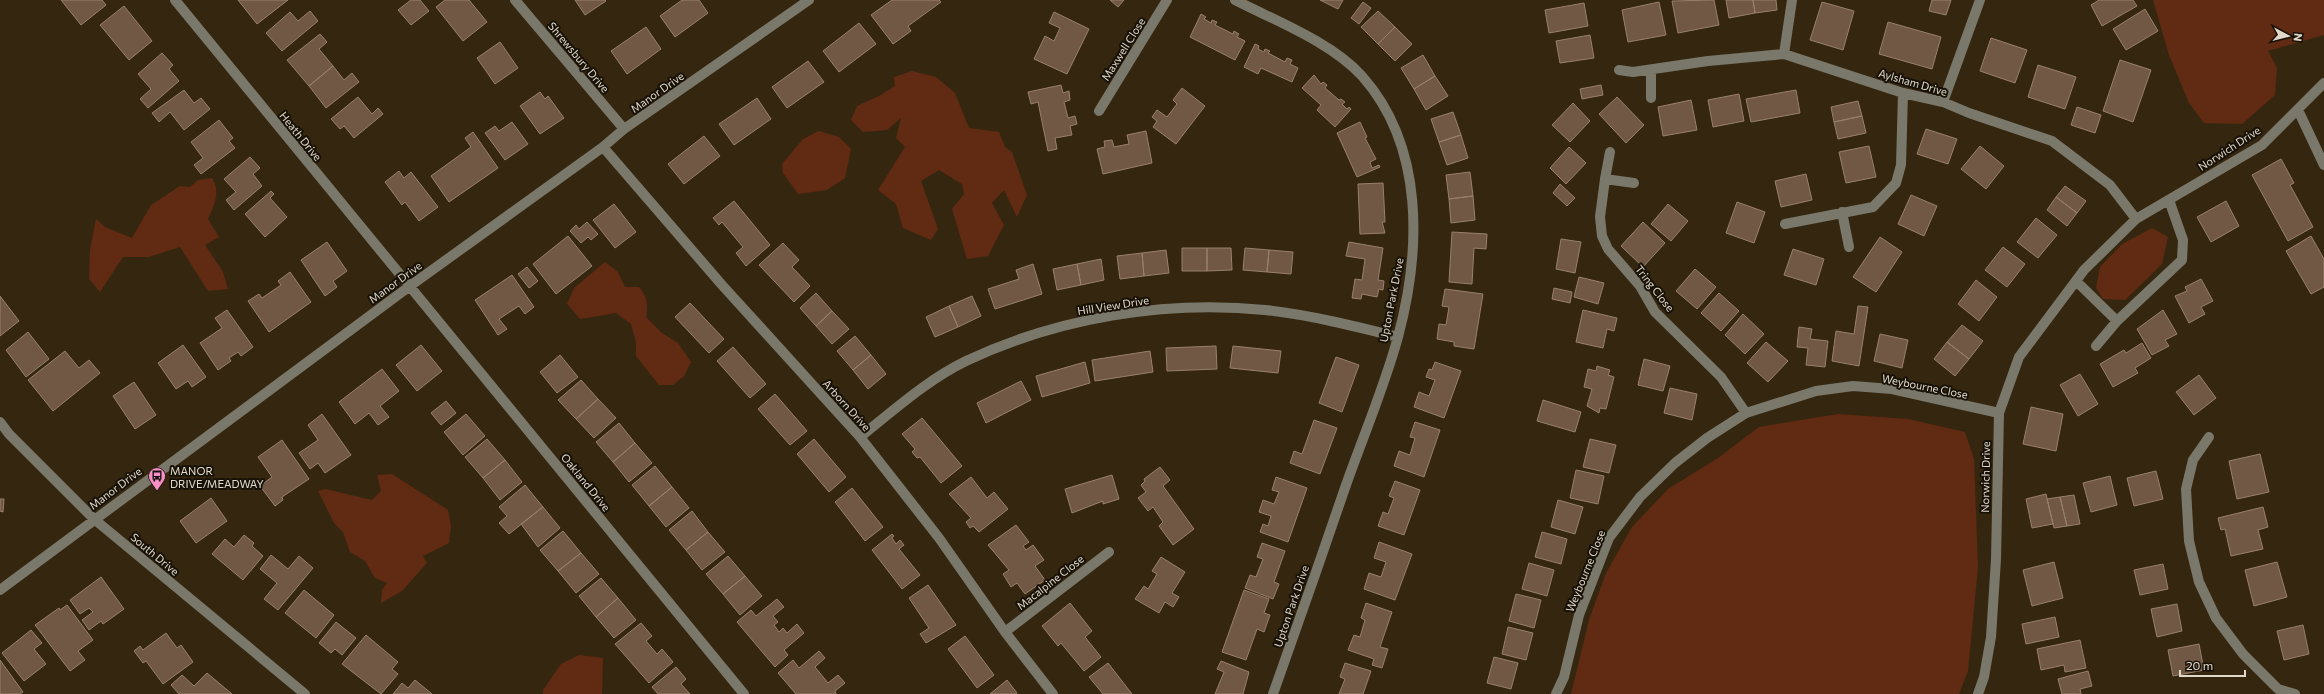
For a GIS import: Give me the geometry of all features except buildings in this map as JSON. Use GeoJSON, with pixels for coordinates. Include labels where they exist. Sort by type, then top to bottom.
{"type":"FeatureCollection","features":[{"type":"Feature","properties":{"kind":"street","name":"Heath Drive"},"geometry":{"type":"LineString","coordinates":[[175,0],[410,286]]}},
{"type":"Feature","properties":{"kind":"street","name":"Shrewsbury Drive"},"geometry":{"type":"LineString","coordinates":[[515,0],[624,129]]}},
{"type":"Feature","properties":{"kind":"street","name":"Manor Drive"},"geometry":{"type":"LineString","coordinates":[[0,590],[410,286],[603,148],[624,129],[808,0]]}},
{"type":"Feature","properties":{"kind":"street","name":"Maxwell Close"},"geometry":{"type":"LineString","coordinates":[[1099,111],[1167,0]]}},
{"type":"Feature","properties":{"kind":"street","name":"Upton Park Drive"},"geometry":{"type":"LineString","coordinates":[[1235,0],[1328,48],[1361,76],[1394,123],[1401,143],[1410,180],[1413,216],[1413,259],[1398,337],[1273,694]]}},
{"type":"Feature","properties":{"kind":"street"},"geometry":{"type":"LineString","coordinates":[[1784,54],[1792,0]]}},
{"type":"Feature","properties":{"kind":"street"},"geometry":{"type":"LineString","coordinates":[[1943,102],[1980,0]]}},
{"type":"Feature","properties":{"kind":"street","name":"Aylsham Drive"},"geometry":{"type":"LineString","coordinates":[[1618,70],[1632,72],[1708,61],[1784,54],[1903,93],[1943,102],[2052,141],[2110,185],[2136,219]]}},
{"type":"Feature","properties":{"kind":"street"},"geometry":{"type":"LineString","coordinates":[[1651,70],[1651,98]]}},
{"type":"Feature","properties":{"kind":"street","name":"Norwich Drive"},"geometry":{"type":"LineString","coordinates":[[1978,694],[1984,677],[1991,637],[1996,559],[1999,413],[2019,357],[2084,270],[2136,219],[2262,144],[2324,83]]}},
{"type":"Feature","properties":{"kind":"street"},"geometry":{"type":"LineString","coordinates":[[1785,224],[1873,207],[1896,182],[1901,165],[1903,93]]}},
{"type":"Feature","properties":{"kind":"street"},"geometry":{"type":"LineString","coordinates":[[2298,110],[2324,165]]}},
{"type":"Feature","properties":{"kind":"street","name":"Arborn Drive"},"geometry":{"type":"LineString","coordinates":[[603,148],[722,285],[860,437],[939,538],[1006,632],[1054,694]]}},
{"type":"Feature","properties":{"kind":"street","name":"Tring Close"},"geometry":{"type":"LineString","coordinates":[[1610,152],[1600,217],[1602,236],[1608,249],[1640,286],[1655,312],[1721,376],[1746,413]]}},
{"type":"Feature","properties":{"kind":"street"},"geometry":{"type":"LineString","coordinates":[[1605,179],[1634,183]]}},
{"type":"Feature","properties":{"kind":"street"},"geometry":{"type":"LineString","coordinates":[[2096,346],[2117,321],[2182,260],[2183,240],[2169,200]]}},
{"type":"Feature","properties":{"kind":"street"},"geometry":{"type":"LineString","coordinates":[[1842,212],[1849,247]]}},
{"type":"Feature","properties":{"kind":"street"},"geometry":{"type":"LineString","coordinates":[[2076,281],[2117,321]]}},
{"type":"Feature","properties":{"kind":"street","name":"Oakland Drive"},"geometry":{"type":"LineString","coordinates":[[410,286],[744,694]]}},
{"type":"Feature","properties":{"kind":"street","name":"Hill View Drive"},"geometry":{"type":"LineString","coordinates":[[860,437],[929,384],[966,362],[1059,326],[1181,308],[1220,308],[1265,310],[1300,315],[1398,337]]}},
{"type":"Feature","properties":{"kind":"street","name":"Weybourne Close"},"geometry":{"type":"LineString","coordinates":[[1556,694],[1564,677],[1579,615],[1609,538],[1640,497],[1675,463],[1707,438],[1746,413],[1816,391],[1853,386],[1892,390],[1999,413]]}},
{"type":"Feature","properties":{"kind":"street","name":"South Drive"},"geometry":{"type":"LineString","coordinates":[[0,422],[94,519],[305,694]]}},
{"type":"Feature","properties":{"kind":"street"},"geometry":{"type":"LineString","coordinates":[[2209,437],[2193,460],[2186,490],[2189,541],[2199,582],[2216,618],[2243,654],[2278,689],[2295,694]]}},
{"type":"Feature","properties":{"kind":"street","name":"Macalpine Close"},"geometry":{"type":"LineString","coordinates":[[1006,632],[1109,552]]}},
{"type":"Feature","properties":{"kind":"shaded area"},"geometry":{"type":"Polygon","coordinates":[[[2153,0],[2324,0],[2324,35],[2268,51],[2277,68],[2275,95],[2242,124],[2204,123],[2189,103],[2169,55],[2153,0]]]}},
{"type":"Feature","properties":{"kind":"shaded area"},"geometry":{"type":"Polygon","coordinates":[[[912,71],[936,77],[955,93],[969,128],[999,132],[1005,147],[1012,152],[1027,195],[1017,217],[1004,190],[992,203],[1004,225],[988,256],[967,259],[952,209],[964,194],[962,184],[939,170],[921,181],[938,229],[931,240],[903,228],[896,204],[878,190],[905,147],[896,138],[901,118],[887,130],[863,132],[851,120],[857,106],[879,96],[895,86],[894,77],[912,71]]]}},
{"type":"Feature","properties":{"kind":"shaded area"},"geometry":{"type":"Polygon","coordinates":[[[819,131],[839,137],[851,149],[845,178],[827,190],[798,194],[783,173],[782,164],[803,139],[819,131]]]}},
{"type":"Feature","properties":{"kind":"shaded area"},"geometry":{"type":"Polygon","coordinates":[[[212,178],[216,188],[216,198],[208,219],[219,237],[205,245],[223,272],[228,289],[208,291],[180,247],[149,257],[123,257],[100,292],[89,279],[90,250],[96,219],[105,227],[132,238],[151,205],[180,186],[190,187],[198,180],[212,178]]]}},
{"type":"Feature","properties":{"kind":"shaded area"},"geometry":{"type":"Polygon","coordinates":[[[2152,228],[2168,237],[2162,264],[2125,300],[2103,299],[2096,288],[2100,267],[2122,244],[2152,228]]]}},
{"type":"Feature","properties":{"kind":"shaded area"},"geometry":{"type":"Polygon","coordinates":[[[605,262],[618,272],[625,287],[639,287],[647,301],[646,317],[662,333],[678,343],[691,362],[684,376],[673,385],[659,385],[636,356],[636,342],[631,324],[616,313],[580,319],[567,304],[574,288],[605,262]]]}},
{"type":"Feature","properties":{"kind":"shaded area"},"geometry":{"type":"Polygon","coordinates":[[[1838,414],[1908,419],[1965,432],[1974,459],[1978,567],[1968,671],[1959,694],[1571,694],[1589,620],[1606,573],[1632,527],[1668,489],[1718,458],[1759,427],[1838,414]]]}},
{"type":"Feature","properties":{"kind":"shaded area"},"geometry":{"type":"Polygon","coordinates":[[[392,474],[448,510],[451,526],[449,543],[423,556],[427,563],[402,591],[381,603],[382,590],[387,583],[375,578],[365,561],[350,552],[343,532],[334,523],[318,491],[325,489],[372,500],[381,491],[377,475],[392,474]]]}},
{"type":"Feature","properties":{"kind":"shaded area"},"geometry":{"type":"Polygon","coordinates":[[[579,655],[603,658],[602,694],[543,694],[543,690],[561,664],[579,655]]]}},
{"type":"Feature","properties":{"kind":"place","name":"MANOR DRIVE/MEADWAY"},"geometry":{"type":"Point","coordinates":[157,491]}}]}
